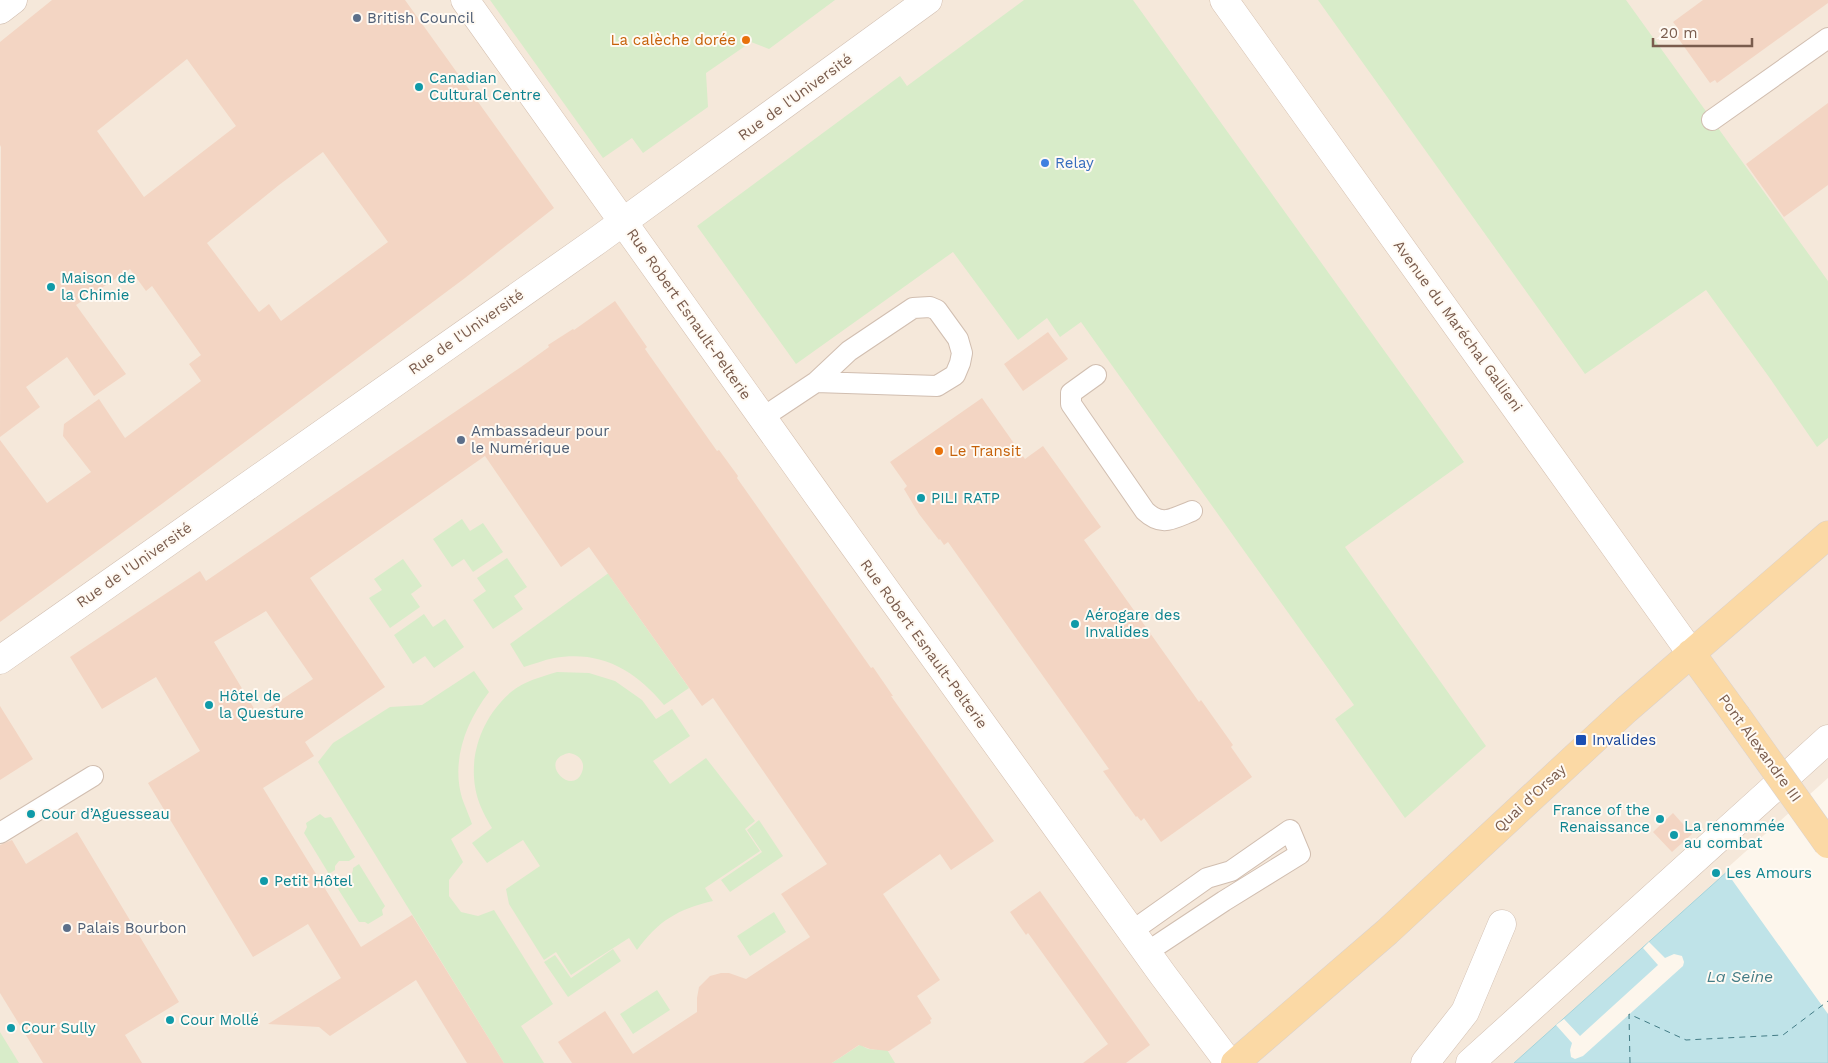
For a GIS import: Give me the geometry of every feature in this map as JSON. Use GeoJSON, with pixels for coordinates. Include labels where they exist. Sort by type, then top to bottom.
{"type":"FeatureCollection","features":[{"type":"Feature","properties":{"kind":"main road","name":"Quai d'Orsay"},"geometry":{"type":"LineString","coordinates":[[1235,1063],[1387,932],[1612,722],[1828,535]]}},
{"type":"Feature","properties":{"kind":"main road","name":"Pont Alexandre III"},"geometry":{"type":"LineString","coordinates":[[1691,653],[1828,844]]}},
{"type":"Feature","properties":{"kind":"street"},"geometry":{"type":"LineString","coordinates":[[0,10],[13,0]]}},
{"type":"Feature","properties":{"kind":"street","name":"Rue Robert Esnault-Pelterie"},"geometry":{"type":"LineString","coordinates":[[466,0],[762,418],[1139,942],[1229,1063]]}},
{"type":"Feature","properties":{"kind":"street","name":"Rue de l'Université"},"geometry":{"type":"LineString","coordinates":[[0,660],[624,222],[928,0]]}},
{"type":"Feature","properties":{"kind":"street","name":"Avenue du Maréchal Gallieni"},"geometry":{"type":"LineString","coordinates":[[1224,0],[1691,653]]}},
{"type":"Feature","properties":{"kind":"street"},"geometry":{"type":"LineString","coordinates":[[1470,1063],[1828,739]]}},
{"type":"Feature","properties":{"kind":"street"},"geometry":{"type":"LineString","coordinates":[[1425,1063],[1465,1012],[1502,924]]}},
{"type":"Feature","properties":{"kind":"lane"},"geometry":{"type":"LineString","coordinates":[[1712,120],[1828,38]]}},
{"type":"Feature","properties":{"kind":"lane"},"geometry":{"type":"LineString","coordinates":[[762,418],[816,382],[849,351],[913,308],[920,306],[937,310],[958,340],[962,353],[955,374],[937,386],[816,382]]}},
{"type":"Feature","properties":{"kind":"lane"},"geometry":{"type":"LineString","coordinates":[[1096,375],[1071,393],[1071,404],[1145,511],[1153,519],[1166,521],[1192,512]]}},
{"type":"Feature","properties":{"kind":"lane"},"geometry":{"type":"LineString","coordinates":[[0,833],[93,776]]}},
{"type":"Feature","properties":{"kind":"lane"},"geometry":{"type":"LineString","coordinates":[[1290,830],[1300,854],[1224,901],[1139,942],[1207,878],[1231,871],[1290,830]]}},
{"type":"Feature","properties":{"kind":"shaded area"},"geometry":{"type":"Polygon","coordinates":[[[0,0],[1828,0],[1828,781],[1514,1063],[0,1063],[0,0]]]}},
{"type":"Feature","properties":{"kind":"green space"},"geometry":{"type":"Polygon","coordinates":[[[490,0],[835,0],[769,49],[751,42],[706,73],[708,107],[643,153],[632,138],[603,158],[490,0]]]}},
{"type":"Feature","properties":{"kind":"green space"},"geometry":{"type":"Polygon","coordinates":[[[1024,0],[1133,0],[1464,462],[1345,547],[1486,746],[1405,818],[1335,719],[1354,705],[1081,322],[1060,337],[1047,318],[1018,340],[953,252],[796,364],[697,226],[900,76],[907,86],[1024,0]]]}},
{"type":"Feature","properties":{"kind":"green space"},"geometry":{"type":"Polygon","coordinates":[[[1318,0],[1626,0],[1828,281],[1828,438],[1817,447],[1706,290],[1585,374],[1318,0]]]}},
{"type":"Feature","properties":{"kind":"green space"},"geometry":{"type":"Polygon","coordinates":[[[462,519],[470,531],[483,523],[503,552],[473,572],[464,559],[452,567],[433,539],[462,519]]]}},
{"type":"Feature","properties":{"kind":"green space"},"geometry":{"type":"Polygon","coordinates":[[[507,558],[527,587],[514,596],[523,609],[493,629],[473,600],[486,591],[477,578],[507,558]]]}},
{"type":"Feature","properties":{"kind":"green space"},"geometry":{"type":"Polygon","coordinates":[[[403,559],[422,586],[411,594],[420,607],[390,628],[369,598],[382,590],[374,579],[403,559]]]}},
{"type":"Feature","properties":{"kind":"green space"},"geometry":{"type":"Polygon","coordinates":[[[610,572],[613,576],[611,578],[689,688],[664,705],[641,682],[616,665],[587,657],[571,656],[550,659],[524,667],[510,644],[610,572]]]}},
{"type":"Feature","properties":{"kind":"green space"},"geometry":{"type":"Polygon","coordinates":[[[424,614],[433,627],[445,619],[464,647],[434,668],[425,656],[413,664],[394,635],[424,614]]]}},
{"type":"Feature","properties":{"kind":"green space"},"geometry":{"type":"Polygon","coordinates":[[[474,671],[489,692],[467,729],[460,756],[459,784],[472,824],[451,839],[463,862],[449,880],[449,896],[461,912],[478,916],[494,910],[553,1004],[521,1026],[544,1063],[504,1063],[318,762],[333,743],[390,707],[422,705],[474,671]]]}},
{"type":"Feature","properties":{"kind":"green space"},"geometry":{"type":"Polygon","coordinates":[[[557,672],[589,673],[615,681],[642,700],[656,719],[672,709],[690,736],[653,761],[670,784],[706,758],[755,821],[745,829],[760,851],[705,888],[713,901],[679,912],[653,931],[637,950],[629,938],[571,975],[556,952],[544,960],[509,904],[506,889],[540,866],[523,840],[487,863],[472,843],[492,828],[480,804],[474,782],[475,753],[484,726],[501,702],[516,688],[527,682],[557,672]],[[569,753],[560,757],[556,763],[559,775],[571,781],[577,779],[583,768],[582,761],[569,753]]]}},
{"type":"Feature","properties":{"kind":"green space"},"geometry":{"type":"Polygon","coordinates":[[[320,814],[325,818],[331,817],[355,857],[349,861],[339,861],[335,866],[335,870],[329,874],[304,833],[307,827],[306,823],[320,814]]]}},
{"type":"Feature","properties":{"kind":"green space"},"geometry":{"type":"Polygon","coordinates":[[[759,820],[783,856],[730,892],[721,880],[762,852],[747,830],[759,820]]]}},
{"type":"Feature","properties":{"kind":"green space"},"geometry":{"type":"Polygon","coordinates":[[[359,864],[385,906],[382,910],[383,915],[368,924],[359,922],[333,881],[340,877],[349,877],[353,868],[359,864]]]}},
{"type":"Feature","properties":{"kind":"green space"},"geometry":{"type":"Polygon","coordinates":[[[774,912],[786,932],[750,956],[737,936],[774,912]]]}},
{"type":"Feature","properties":{"kind":"green space"},"geometry":{"type":"Polygon","coordinates":[[[613,949],[621,961],[568,997],[544,962],[555,955],[571,978],[613,949]]]}},
{"type":"Feature","properties":{"kind":"green space"},"geometry":{"type":"Polygon","coordinates":[[[657,990],[670,1010],[633,1034],[620,1014],[657,990]]]}},
{"type":"Feature","properties":{"kind":"green space"},"geometry":{"type":"Polygon","coordinates":[[[0,1032],[19,1063],[0,1063],[0,1032]]]}},
{"type":"Feature","properties":{"kind":"green space"},"geometry":{"type":"Polygon","coordinates":[[[861,1044],[869,1049],[886,1048],[895,1063],[832,1063],[861,1044]]]}},
{"type":"Feature","properties":{"kind":"water","name":"La Seine"},"geometry":{"type":"Polygon","coordinates":[[[1828,781],[1828,1063],[1514,1063],[1828,781]]]}},
{"type":"Feature","properties":{"kind":"pier"},"geometry":{"type":"Polygon","coordinates":[[[1828,778],[1828,1014],[1725,870],[1828,778]]]}},
{"type":"Feature","properties":{"kind":"pier"},"geometry":{"type":"Polygon","coordinates":[[[1649,942],[1665,958],[1674,954],[1682,956],[1683,966],[1583,1056],[1575,1059],[1571,1057],[1572,1043],[1556,1025],[1564,1019],[1580,1036],[1658,965],[1643,948],[1649,942]]]}},
{"type":"Feature","properties":{"kind":"building"},"geometry":{"type":"Polygon","coordinates":[[[52,0],[405,0],[554,208],[465,278],[0,622],[0,440],[47,503],[91,472],[63,436],[64,424],[99,399],[125,438],[201,381],[189,364],[201,355],[152,286],[146,291],[130,269],[76,305],[126,374],[94,396],[67,357],[26,387],[40,407],[0,437],[0,42],[52,0]],[[187,59],[97,131],[144,197],[236,126],[187,59]],[[323,152],[207,243],[259,312],[269,304],[281,321],[388,242],[323,152]]]}},
{"type":"Feature","properties":{"kind":"building"},"geometry":{"type":"Polygon","coordinates":[[[1703,0],[1828,0],[1828,3],[1717,83],[1715,80],[1710,83],[1673,31],[1677,27],[1673,22],[1703,0]]]}},
{"type":"Feature","properties":{"kind":"building"},"geometry":{"type":"Polygon","coordinates":[[[1828,103],[1828,185],[1784,217],[1746,164],[1828,103]]]}},
{"type":"Feature","properties":{"kind":"building"},"geometry":{"type":"Polygon","coordinates":[[[615,301],[647,347],[645,349],[717,451],[719,450],[738,476],[737,478],[871,668],[873,667],[893,696],[891,696],[994,841],[951,870],[940,854],[883,894],[940,980],[917,996],[932,1019],[930,1020],[931,1023],[889,1051],[870,1049],[859,1045],[832,1063],[572,1063],[558,1042],[605,1011],[633,1054],[697,1012],[699,987],[710,976],[729,973],[746,979],[810,937],[781,894],[827,864],[713,698],[702,706],[589,547],[561,567],[485,456],[310,578],[385,687],[305,742],[314,756],[263,788],[361,947],[412,915],[504,1063],[467,1063],[416,980],[330,1036],[319,1027],[268,1024],[341,978],[308,924],[253,957],[148,783],[200,751],[156,677],[102,709],[70,657],[200,571],[206,581],[521,367],[549,347],[548,345],[574,330],[615,301]],[[266,611],[214,642],[258,715],[313,679],[266,611]]]}},
{"type":"Feature","properties":{"kind":"building"},"geometry":{"type":"Polygon","coordinates":[[[1048,332],[1068,359],[1023,391],[1004,364],[1048,332]]]}},
{"type":"Feature","properties":{"kind":"building","name":"Aérogare des Invalides"},"geometry":{"type":"Polygon","coordinates":[[[982,398],[1025,459],[1043,446],[1101,527],[1084,540],[1199,702],[1201,700],[1233,745],[1231,747],[1252,777],[1161,842],[1144,818],[1141,821],[1136,817],[1103,771],[1109,769],[948,542],[944,545],[919,514],[904,489],[907,486],[890,462],[982,398]]]}},
{"type":"Feature","properties":{"kind":"building"},"geometry":{"type":"Polygon","coordinates":[[[0,706],[33,759],[0,780],[0,706]]]}},
{"type":"Feature","properties":{"kind":"building"},"geometry":{"type":"Polygon","coordinates":[[[1673,813],[1692,834],[1672,852],[1653,832],[1673,813]]]}},
{"type":"Feature","properties":{"kind":"building","name":"Palais Bourbon"},"geometry":{"type":"Polygon","coordinates":[[[77,832],[179,1002],[125,1035],[142,1063],[43,1063],[0,993],[0,845],[12,840],[26,864],[77,832]]]}},
{"type":"Feature","properties":{"kind":"building"},"geometry":{"type":"Polygon","coordinates":[[[1040,891],[1150,1045],[1126,1063],[1083,1063],[1108,1044],[1028,933],[1026,935],[1010,912],[1040,891]]]}},
{"type":"Feature","properties":{"kind":"ferry route"},"geometry":{"type":"LineString","coordinates":[[1630,1063],[1629,1014],[1686,1040],[1783,1035],[1828,1001]]}},
{"type":"Feature","properties":{"kind":"place","name":"British Council"},"geometry":{"type":"Point","coordinates":[357,18]}},
{"type":"Feature","properties":{"kind":"place","name":"La calèche dorée"},"geometry":{"type":"Point","coordinates":[746,40]}},
{"type":"Feature","properties":{"kind":"place","name":"Canadian Cultural Centre"},"geometry":{"type":"Point","coordinates":[419,87]}},
{"type":"Feature","properties":{"kind":"place","name":"Relay"},"geometry":{"type":"Point","coordinates":[1045,163]}},
{"type":"Feature","properties":{"kind":"place","name":"Maison de la Chimie"},"geometry":{"type":"Point","coordinates":[51,287]}},
{"type":"Feature","properties":{"kind":"place","name":"Ambassadeur pour le Numérique"},"geometry":{"type":"Point","coordinates":[461,440]}},
{"type":"Feature","properties":{"kind":"place","name":"Le Transit"},"geometry":{"type":"Point","coordinates":[939,451]}},
{"type":"Feature","properties":{"kind":"place","name":"PILI RATP"},"geometry":{"type":"Point","coordinates":[921,498]}},
{"type":"Feature","properties":{"kind":"place","name":"Aérogare des Invalides"},"geometry":{"type":"Point","coordinates":[1075,624]}},
{"type":"Feature","properties":{"kind":"place","name":"Hôtel de la Questure"},"geometry":{"type":"Point","coordinates":[209,705]}},
{"type":"Feature","properties":{"kind":"place","name":"Invalides"},"geometry":{"type":"Point","coordinates":[1581,740]}},
{"type":"Feature","properties":{"kind":"place","name":"Cour d’Aguesseau"},"geometry":{"type":"Point","coordinates":[31,814]}},
{"type":"Feature","properties":{"kind":"place","name":"France of the Renaissance"},"geometry":{"type":"Point","coordinates":[1660,819]}},
{"type":"Feature","properties":{"kind":"place","name":"La renommée au combat"},"geometry":{"type":"Point","coordinates":[1674,835]}},
{"type":"Feature","properties":{"kind":"place","name":"Les Amours"},"geometry":{"type":"Point","coordinates":[1716,873]}},
{"type":"Feature","properties":{"kind":"place","name":"Petit Hôtel"},"geometry":{"type":"Point","coordinates":[264,881]}},
{"type":"Feature","properties":{"kind":"place","name":"Palais Bourbon"},"geometry":{"type":"Point","coordinates":[67,928]}},
{"type":"Feature","properties":{"kind":"place","name":"Cour Mollé"},"geometry":{"type":"Point","coordinates":[170,1020]}},
{"type":"Feature","properties":{"kind":"place","name":"Cour Sully"},"geometry":{"type":"Point","coordinates":[11,1028]}}]}
